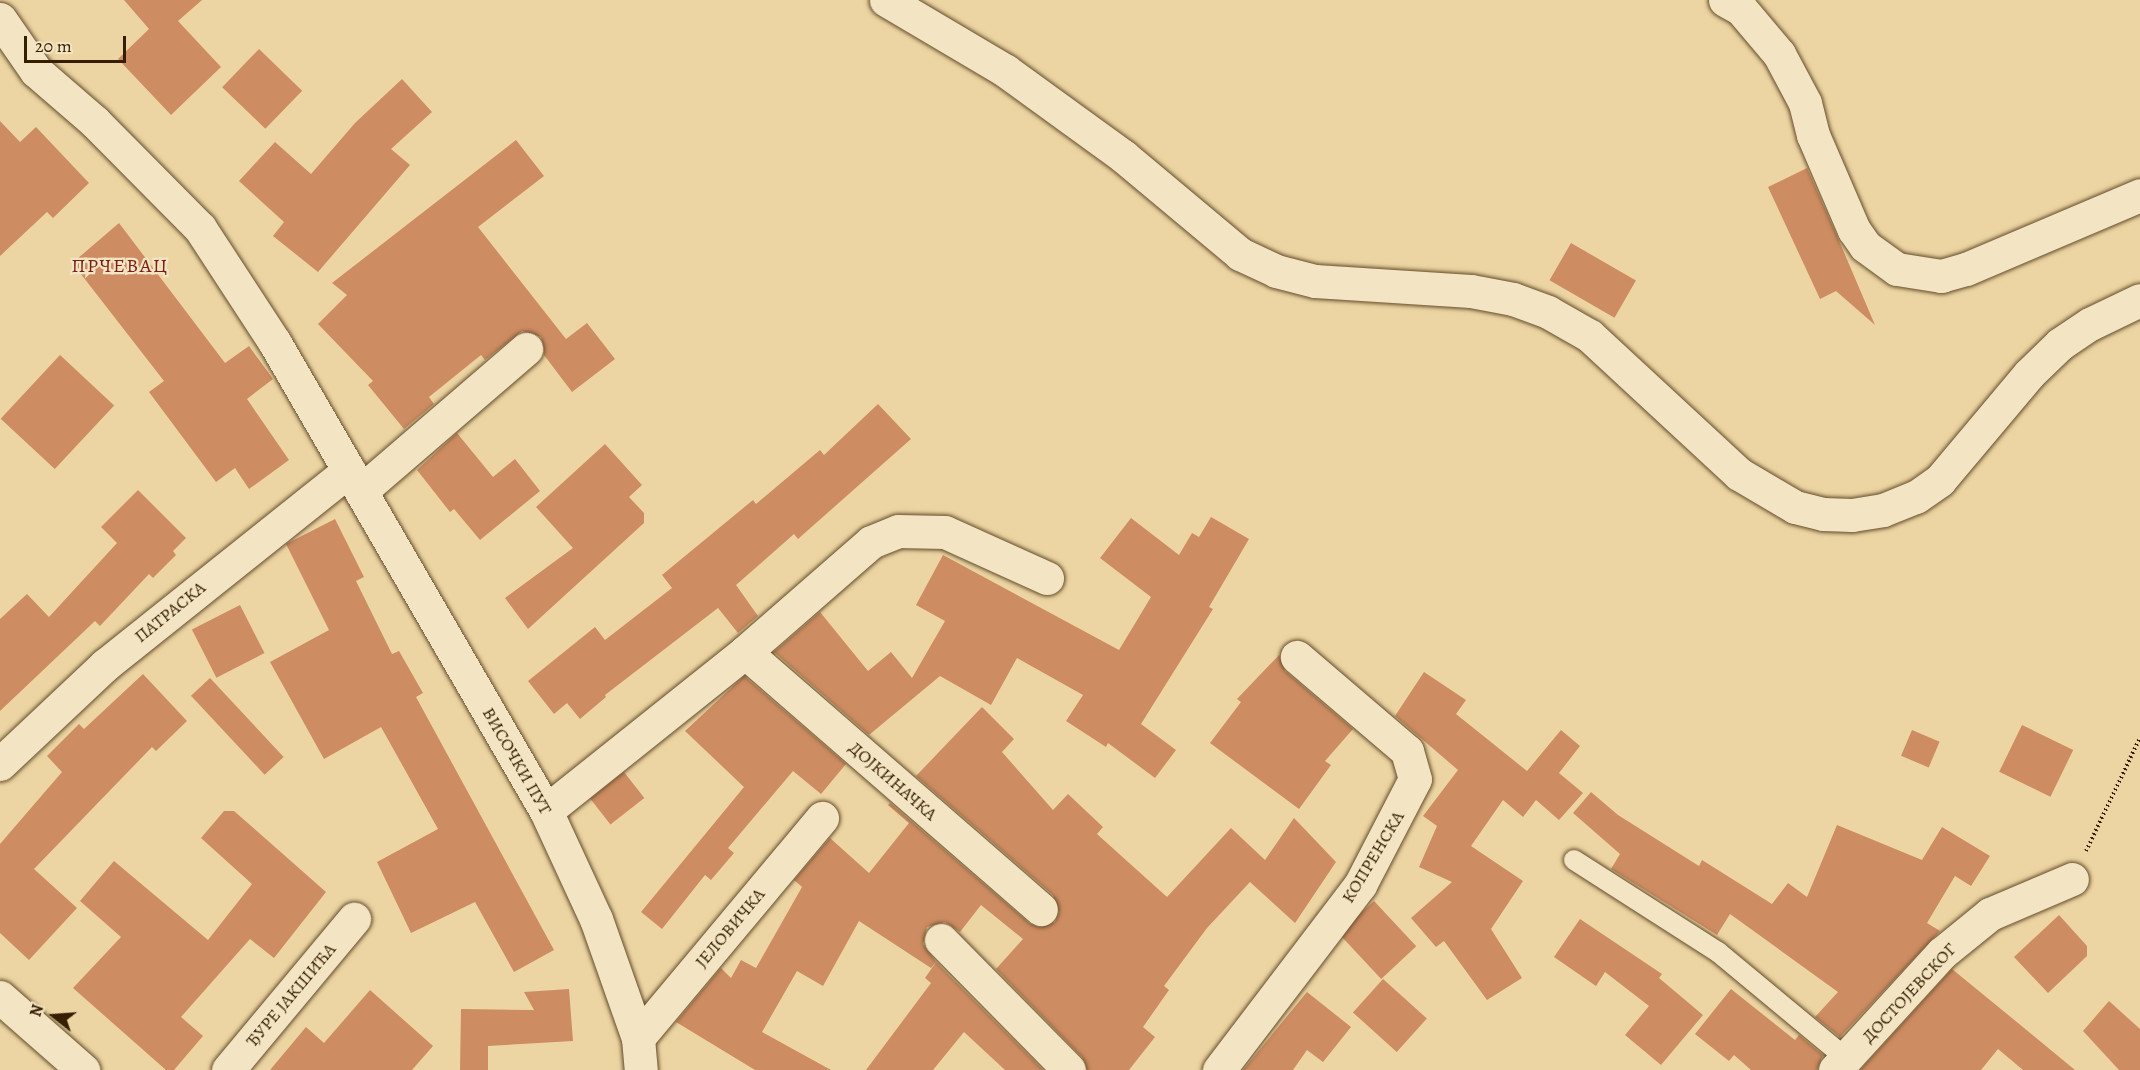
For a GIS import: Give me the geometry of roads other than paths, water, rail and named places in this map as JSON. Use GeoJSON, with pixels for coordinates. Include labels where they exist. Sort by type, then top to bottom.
{"type":"FeatureCollection","features":[{"type":"Feature","properties":{"kind":"main road"},"geometry":{"type":"LineString","coordinates":[[886,0],[1016,77],[1123,156],[1240,254],[1276,271],[1315,281],[1471,291],[1513,299],[1548,312],[1590,336],[1739,474],[1795,507],[1823,514],[1852,515],[1883,510],[1916,497],[1940,480],[2029,374],[2060,344],[2090,324],[2140,300]]}},
{"type":"Feature","properties":{"kind":"main road"},"geometry":{"type":"LineString","coordinates":[[1725,0],[1740,9],[1779,54],[1805,103],[1813,135],[1854,230],[1865,246],[1898,269],[1941,276],[1966,269],[2140,195]]}},
{"type":"Feature","properties":{"kind":"main road","name":"ВИСОЧКИ ПУТ"},"geometry":{"type":"LineString","coordinates":[[0,19],[36,71],[95,122],[200,228],[262,323],[546,811],[596,919],[638,1038],[641,1070]]}},
{"type":"Feature","properties":{"kind":"main road","name":"ПАТРАСКА"},"geometry":{"type":"LineString","coordinates":[[0,764],[105,665],[355,480],[526,349]]}},
{"type":"Feature","properties":{"kind":"main road"},"geometry":{"type":"LineString","coordinates":[[546,811],[745,652],[871,542],[898,531],[945,532],[1047,578]]}},
{"type":"Feature","properties":{"kind":"main road","name":"ДОЈКИНАЧКА"},"geometry":{"type":"LineString","coordinates":[[745,652],[1041,909]]}},
{"type":"Feature","properties":{"kind":"main road","name":"КОПРЕНСКА"},"geometry":{"type":"LineString","coordinates":[[1219,1070],[1360,885],[1415,779],[1407,751],[1297,657]]}},
{"type":"Feature","properties":{"kind":"main road","name":"ЈЕЛОВИЧКА"},"geometry":{"type":"LineString","coordinates":[[638,1038],[822,818]]}},
{"type":"Feature","properties":{"kind":"main road","name":"ДОСТОЈЕВСКОГ"},"geometry":{"type":"LineString","coordinates":[[1841,1064],[1942,953],[1990,914],[2072,879]]}},
{"type":"Feature","properties":{"kind":"main road","name":"ЂУРЕ ЈАКШИЋА"},"geometry":{"type":"LineString","coordinates":[[228,1070],[354,919]]}},
{"type":"Feature","properties":{"kind":"main road"},"geometry":{"type":"LineString","coordinates":[[941,940],[1069,1070]]}},
{"type":"Feature","properties":{"kind":"main road"},"geometry":{"type":"LineString","coordinates":[[0,997],[83,1070]]}},
{"type":"Feature","properties":{"kind":"lane"},"geometry":{"type":"LineString","coordinates":[[1574,860],[1718,952],[1841,1064]]}},
{"type":"Feature","properties":{"kind":"district","name":"ПРЧЕВАЦ"},"geometry":{"type":"Point","coordinates":[120,265]}}]}
